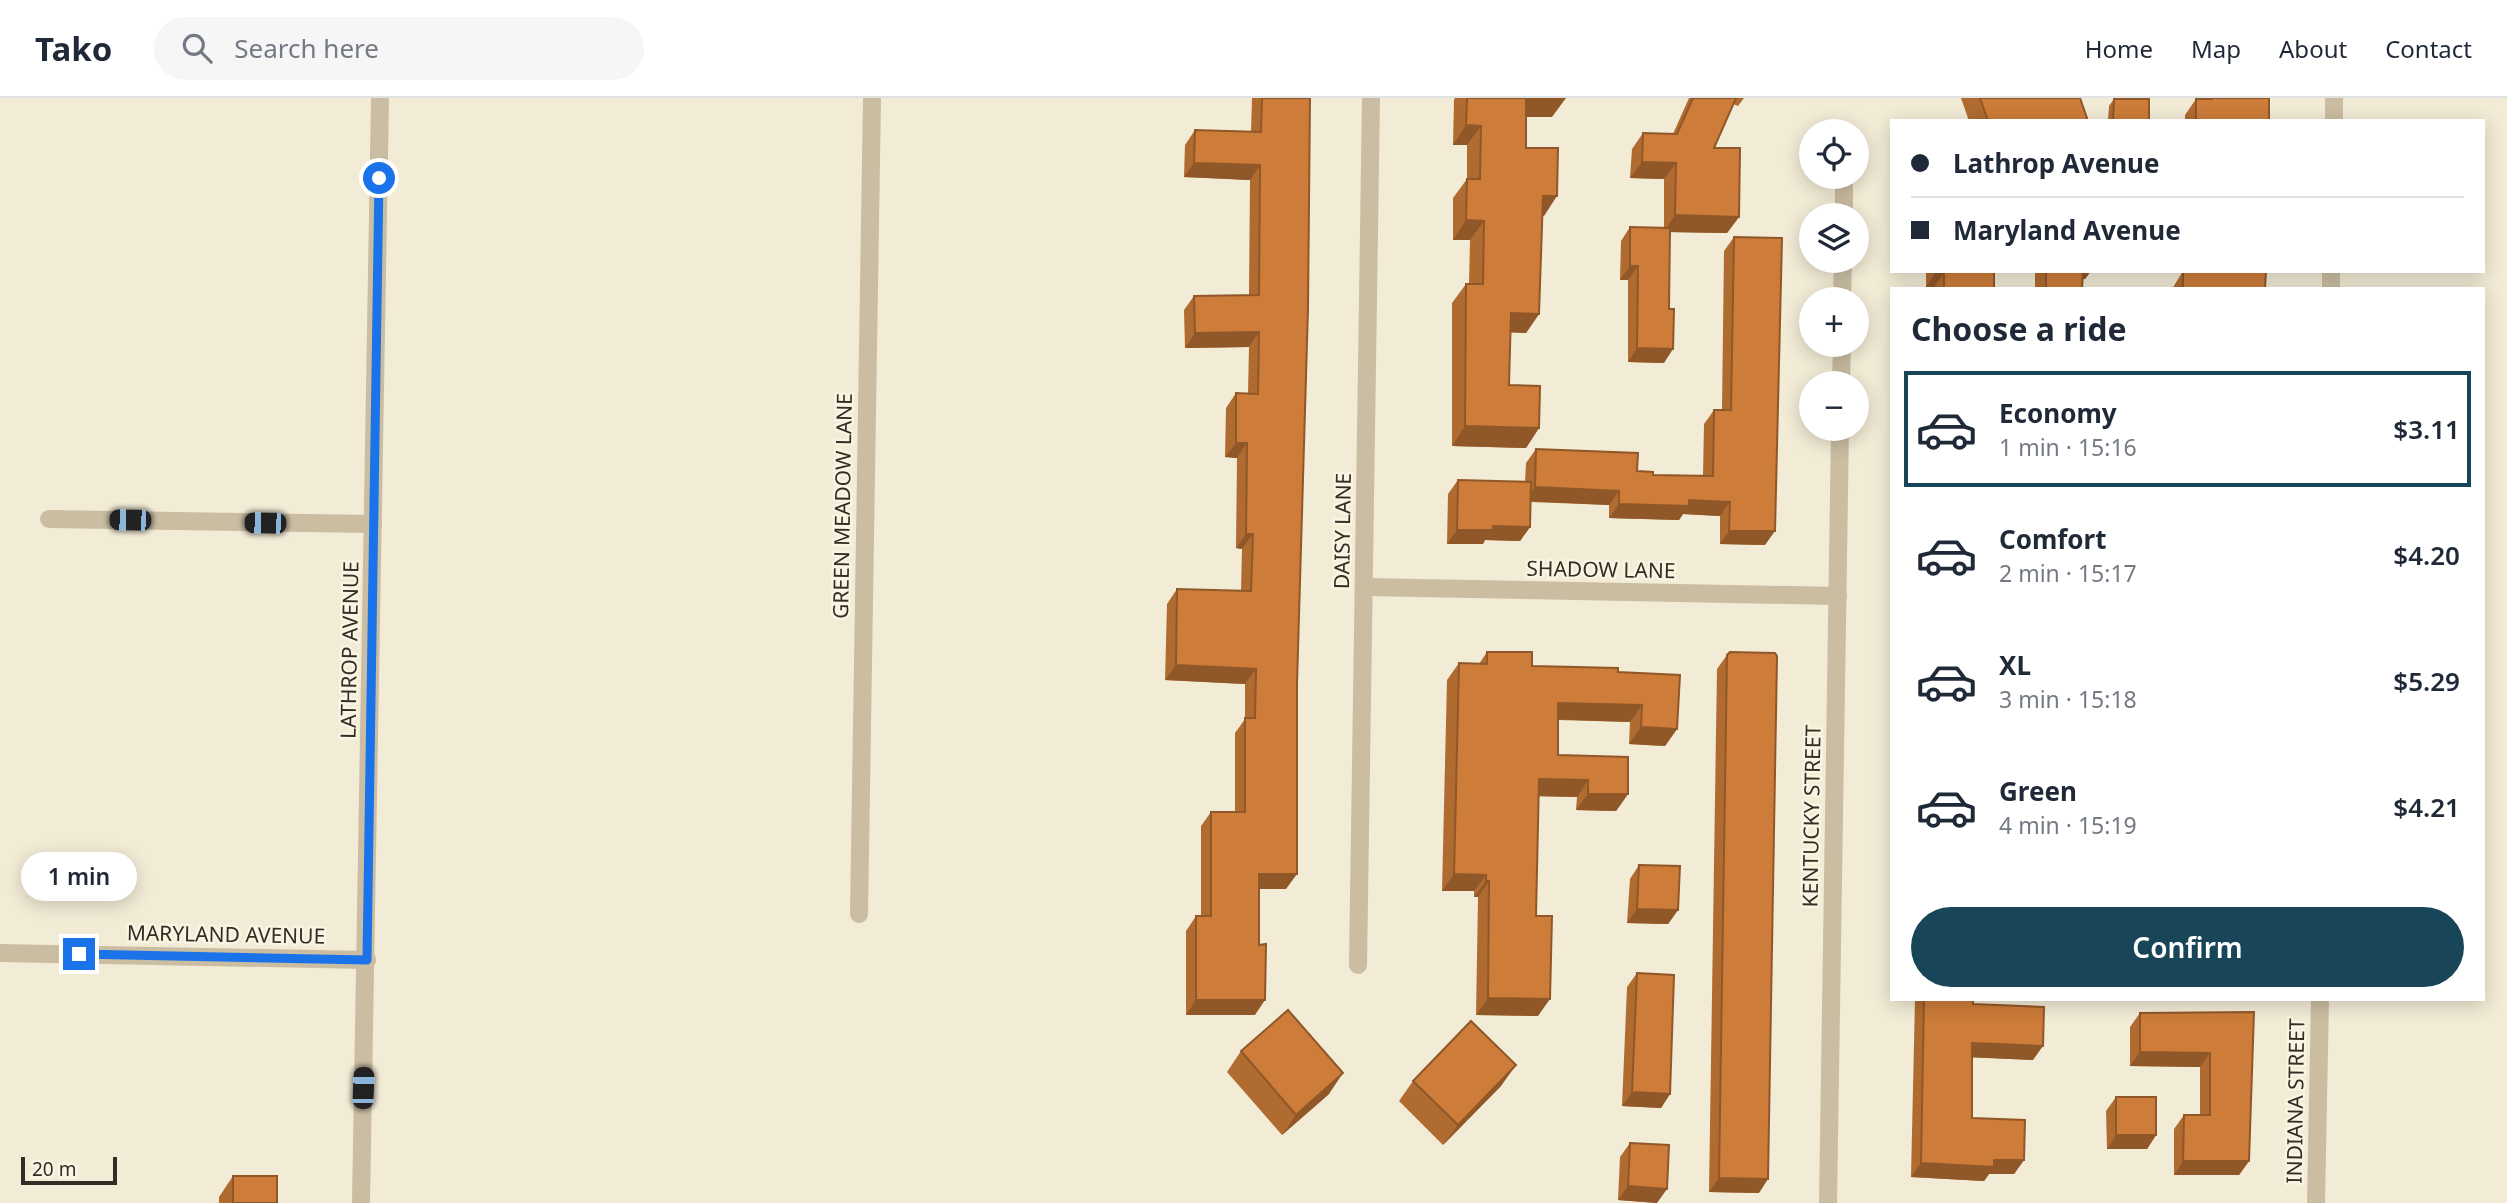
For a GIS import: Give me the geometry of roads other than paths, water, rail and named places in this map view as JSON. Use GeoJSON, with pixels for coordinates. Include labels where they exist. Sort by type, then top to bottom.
{"type":"FeatureCollection","features":[{"type":"Feature","properties":{"kind":"street","name":"LATHROP AVENUE"},"geometry":{"type":"LineString","coordinates":[[360,1203],[367,960],[380,98]]}},
{"type":"Feature","properties":{"kind":"street","name":"GREEN MEADOW LANE"},"geometry":{"type":"LineString","coordinates":[[859,914],[872,98]]}},
{"type":"Feature","properties":{"kind":"street","name":"DAISY LANE"},"geometry":{"type":"LineString","coordinates":[[1358,965],[1371,98]]}},
{"type":"Feature","properties":{"kind":"street"},"geometry":{"type":"LineString","coordinates":[[2334,98],[2334,119]]}},
{"type":"Feature","properties":{"kind":"street","name":"KENTUCKY STREET"},"geometry":{"type":"LineString","coordinates":[[1828,1203],[1840,441]]}},
{"type":"Feature","properties":{"kind":"street"},"geometry":{"type":"LineString","coordinates":[[49,519],[373,524]]}},
{"type":"Feature","properties":{"kind":"street","name":"SHADOW LANE"},"geometry":{"type":"LineString","coordinates":[[1364,587],[1838,596]]}},
{"type":"Feature","properties":{"kind":"street","name":"MARYLAND AVENUE"},"geometry":{"type":"LineString","coordinates":[[0,953],[367,960]]}},
{"type":"Feature","properties":{"kind":"street","name":"INDIANA STREET"},"geometry":{"type":"LineString","coordinates":[[2316,1203],[2320,1001]]}}]}
